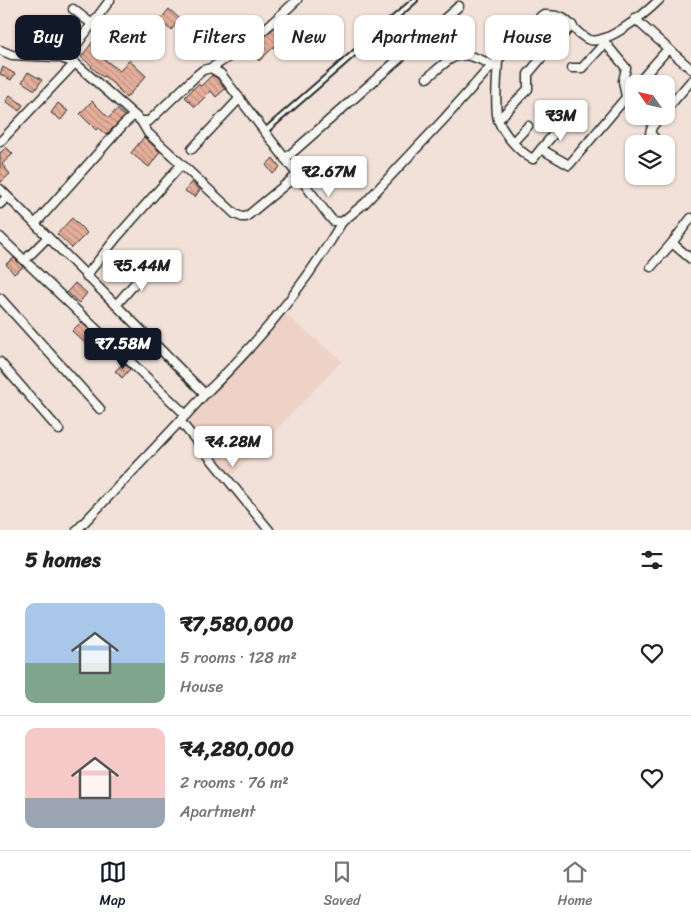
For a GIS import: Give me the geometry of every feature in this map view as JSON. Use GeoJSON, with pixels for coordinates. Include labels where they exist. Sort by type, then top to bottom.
{"type":"FeatureCollection","features":[{"type":"Feature","properties":{"kind":"street"},"geometry":{"type":"LineString","coordinates":[[99,15],[110,0]]}},
{"type":"Feature","properties":{"kind":"street"},"geometry":{"type":"LineString","coordinates":[[141,121],[149,121],[197,75],[223,61],[266,29],[297,0]]}},
{"type":"Feature","properties":{"kind":"street"},"geometry":{"type":"LineString","coordinates":[[572,68],[582,68],[604,41],[659,0]]}},
{"type":"Feature","properties":{"kind":"street"},"geometry":{"type":"LineString","coordinates":[[285,159],[459,6]]}},
{"type":"Feature","properties":{"kind":"street"},"geometry":{"type":"LineString","coordinates":[[73,9],[91,23]]}},
{"type":"Feature","properties":{"kind":"street"},"geometry":{"type":"LineString","coordinates":[[77,530],[224,376],[284,308],[327,248],[342,222],[365,203],[542,15],[558,15],[588,40],[604,41]]}},
{"type":"Feature","properties":{"kind":"street"},"geometry":{"type":"LineString","coordinates":[[636,19],[691,70]]}},
{"type":"Feature","properties":{"kind":"street"},"geometry":{"type":"LineString","coordinates":[[81,39],[91,25]]}},
{"type":"Feature","properties":{"kind":"street"},"geometry":{"type":"LineString","coordinates":[[498,120],[528,89],[528,74],[572,25]]}},
{"type":"Feature","properties":{"kind":"street"},"geometry":{"type":"LineString","coordinates":[[604,41],[626,68],[623,81],[625,92]]}},
{"type":"Feature","properties":{"kind":"street"},"geometry":{"type":"LineString","coordinates":[[645,75],[668,49]]}},
{"type":"Feature","properties":{"kind":"street"},"geometry":{"type":"LineString","coordinates":[[0,50],[15,54]]}},
{"type":"Feature","properties":{"kind":"street"},"geometry":{"type":"LineString","coordinates":[[427,78],[450,59],[459,55],[495,63]]}},
{"type":"Feature","properties":{"kind":"street"},"geometry":{"type":"LineString","coordinates":[[68,60],[75,63],[141,121],[148,133],[235,214],[246,217],[297,175]]}},
{"type":"Feature","properties":{"kind":"street"},"geometry":{"type":"LineString","coordinates":[[0,142],[75,63]]}},
{"type":"Feature","properties":{"kind":"street"},"geometry":{"type":"LineString","coordinates":[[495,63],[498,120],[513,142],[527,156],[533,159],[564,122]]}},
{"type":"Feature","properties":{"kind":"street"},"geometry":{"type":"LineString","coordinates":[[211,68],[221,74],[240,98],[332,221],[342,222]]}},
{"type":"Feature","properties":{"kind":"street"},"geometry":{"type":"LineString","coordinates":[[675,100],[691,81]]}},
{"type":"Feature","properties":{"kind":"street"},"geometry":{"type":"LineString","coordinates":[[192,149],[240,98]]}},
{"type":"Feature","properties":{"kind":"street"},"geometry":{"type":"LineString","coordinates":[[541,148],[568,166],[625,98]]}},
{"type":"Feature","properties":{"kind":"street"},"geometry":{"type":"LineString","coordinates":[[35,224],[122,125],[134,115]]}},
{"type":"Feature","properties":{"kind":"street"},"geometry":{"type":"LineString","coordinates":[[513,142],[528,126]]}},
{"type":"Feature","properties":{"kind":"street"},"geometry":{"type":"LineString","coordinates":[[86,276],[117,237],[181,165]]}},
{"type":"Feature","properties":{"kind":"street"},"geometry":{"type":"LineString","coordinates":[[0,189],[205,394]]}},
{"type":"Feature","properties":{"kind":"street"},"geometry":{"type":"LineString","coordinates":[[0,204],[8,197]]}},
{"type":"Feature","properties":{"kind":"street"},"geometry":{"type":"LineString","coordinates":[[651,267],[691,218]]}},
{"type":"Feature","properties":{"kind":"street"},"geometry":{"type":"LineString","coordinates":[[0,237],[183,418],[269,530]]}},
{"type":"Feature","properties":{"kind":"street"},"geometry":{"type":"LineString","coordinates":[[24,260],[48,237]]}},
{"type":"Feature","properties":{"kind":"street"},"geometry":{"type":"LineString","coordinates":[[672,243],[691,258]]}},
{"type":"Feature","properties":{"kind":"street"},"geometry":{"type":"LineString","coordinates":[[116,305],[152,264]]}},
{"type":"Feature","properties":{"kind":"street"},"geometry":{"type":"LineString","coordinates":[[0,298],[100,409]]}},
{"type":"Feature","properties":{"kind":"street"},"geometry":{"type":"LineString","coordinates":[[0,362],[59,430]]}},
{"type":"Feature","properties":{"kind":"lane"},"geometry":{"type":"LineString","coordinates":[[264,132],[415,0]]}},
{"type":"Feature","properties":{"kind":"shaded area"},"geometry":{"type":"Polygon","coordinates":[[[285,314],[342,361],[230,478],[187,422],[285,314]]]}},
{"type":"Feature","properties":{"kind":"building"},"geometry":{"type":"Polygon","coordinates":[[[169,9],[176,15],[175,25],[171,30],[165,26],[164,15],[169,9]]]}},
{"type":"Feature","properties":{"kind":"building"},"geometry":{"type":"Polygon","coordinates":[[[274,28],[274,47],[264,56],[264,36],[274,28]]]}},
{"type":"Feature","properties":{"kind":"building"},"geometry":{"type":"Polygon","coordinates":[[[91,44],[91,60],[105,60],[120,71],[129,60],[146,76],[126,98],[119,89],[81,57],[91,44]]]}},
{"type":"Feature","properties":{"kind":"building"},"geometry":{"type":"Polygon","coordinates":[[[3,67],[15,74],[11,80],[0,74],[3,67]]]}},
{"type":"Feature","properties":{"kind":"building"},"geometry":{"type":"Polygon","coordinates":[[[28,72],[42,80],[35,90],[22,82],[28,72]]]}},
{"type":"Feature","properties":{"kind":"building"},"geometry":{"type":"Polygon","coordinates":[[[212,75],[217,78],[225,89],[216,97],[211,91],[195,107],[185,97],[198,84],[201,86],[212,75]]]}},
{"type":"Feature","properties":{"kind":"building"},"geometry":{"type":"Polygon","coordinates":[[[10,95],[23,105],[19,111],[6,101],[10,95]]]}},
{"type":"Feature","properties":{"kind":"building"},"geometry":{"type":"Polygon","coordinates":[[[92,101],[109,118],[117,109],[125,116],[106,135],[98,128],[96,130],[80,114],[92,101]]]}},
{"type":"Feature","properties":{"kind":"building"},"geometry":{"type":"Polygon","coordinates":[[[58,103],[68,111],[61,120],[51,113],[58,103]]]}},
{"type":"Feature","properties":{"kind":"building"},"geometry":{"type":"Polygon","coordinates":[[[144,137],[160,152],[149,167],[131,153],[144,137]]]}},
{"type":"Feature","properties":{"kind":"building"},"geometry":{"type":"Polygon","coordinates":[[[6,147],[13,154],[2,164],[10,174],[0,183],[0,153],[6,147]]]}},
{"type":"Feature","properties":{"kind":"building"},"geometry":{"type":"Polygon","coordinates":[[[273,158],[280,167],[273,174],[266,165],[273,158]]]}},
{"type":"Feature","properties":{"kind":"building"},"geometry":{"type":"Polygon","coordinates":[[[191,182],[200,189],[195,197],[185,191],[191,182]]]}},
{"type":"Feature","properties":{"kind":"building"},"geometry":{"type":"Polygon","coordinates":[[[72,218],[87,233],[72,248],[57,234],[72,218]]]}},
{"type":"Feature","properties":{"kind":"building"},"geometry":{"type":"Polygon","coordinates":[[[14,258],[23,267],[14,274],[6,264],[14,258]]]}},
{"type":"Feature","properties":{"kind":"building"},"geometry":{"type":"Polygon","coordinates":[[[75,283],[87,293],[79,303],[67,292],[75,283]]]}},
{"type":"Feature","properties":{"kind":"building"},"geometry":{"type":"Polygon","coordinates":[[[81,322],[97,337],[88,346],[72,331],[81,322]]]}},
{"type":"Feature","properties":{"kind":"building"},"geometry":{"type":"Polygon","coordinates":[[[124,363],[130,369],[122,378],[115,371],[124,363]]]}}]}
